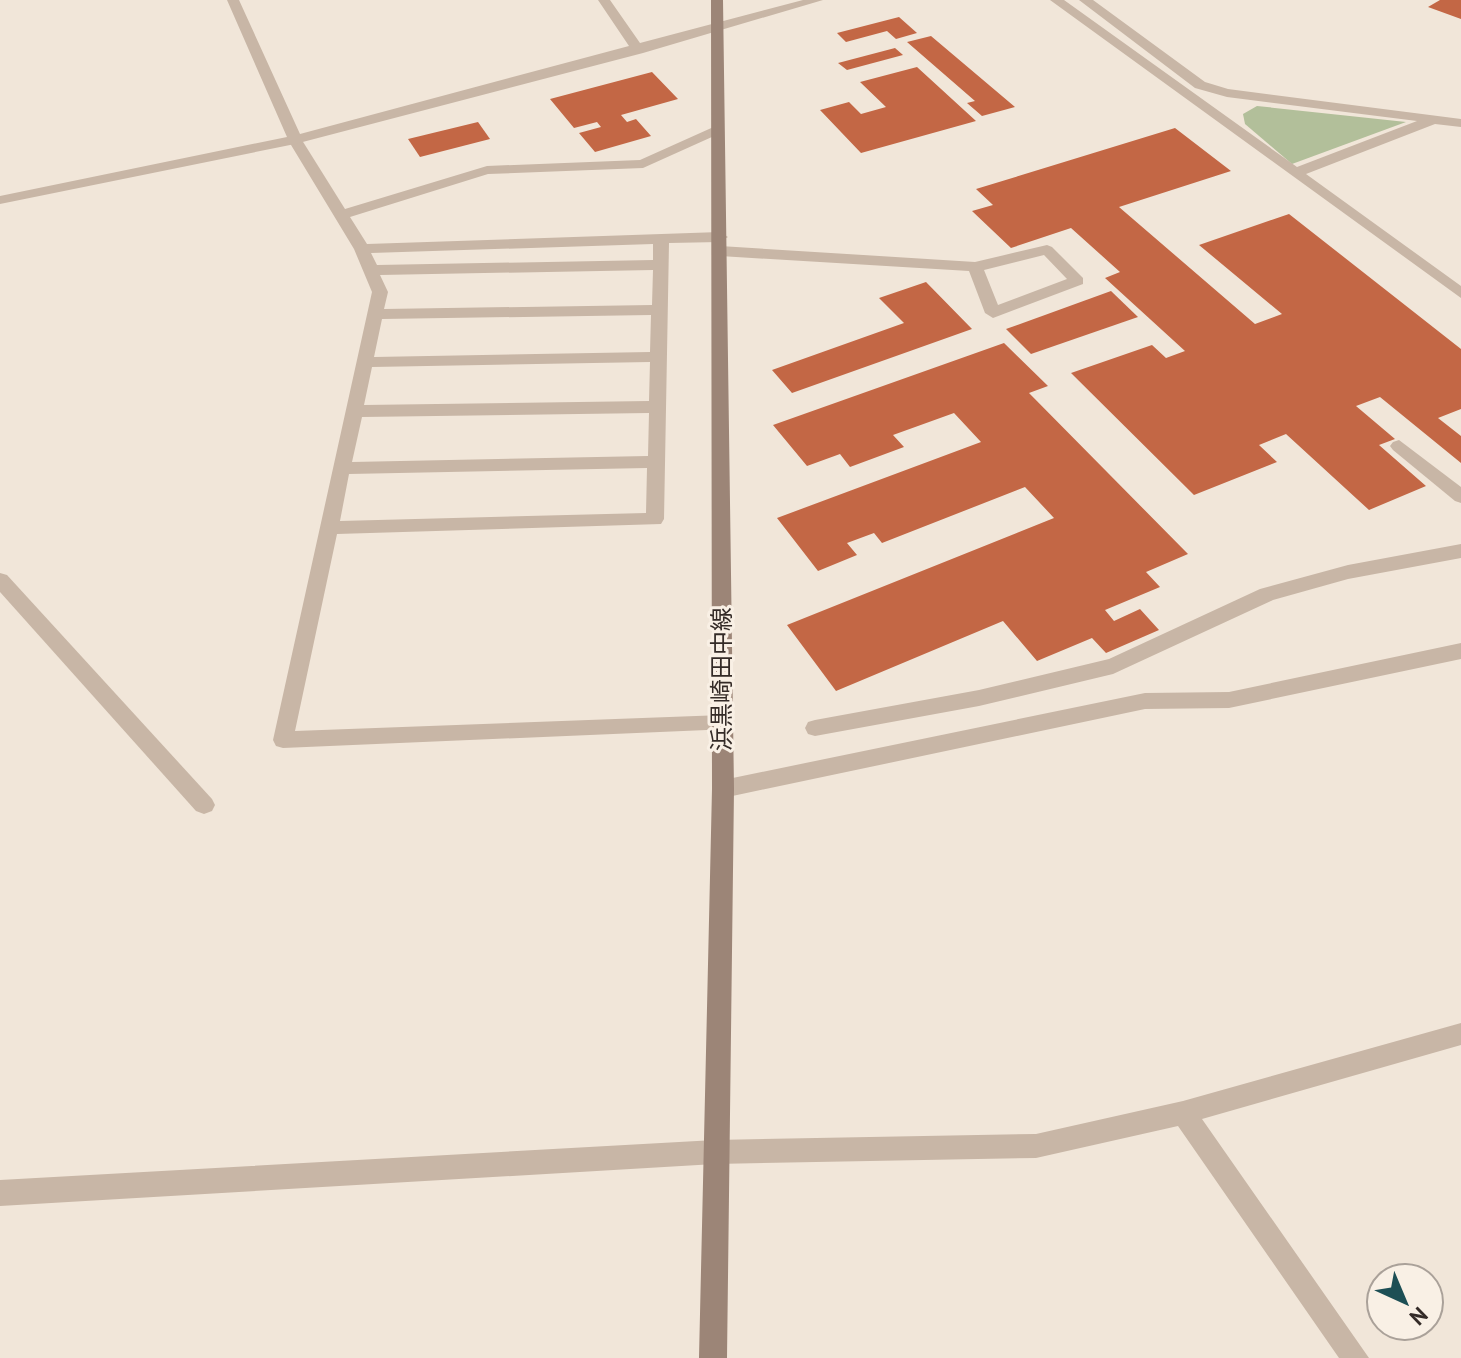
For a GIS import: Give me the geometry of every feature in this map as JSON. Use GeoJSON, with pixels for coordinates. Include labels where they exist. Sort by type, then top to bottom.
{"type":"FeatureCollection","features":[{"type":"Feature","properties":{"kind":"main road","name":"浜黒崎田中線"},"geometry":{"type":"LineString","coordinates":[[713,1358],[723,789],[717,0]]}},
{"type":"Feature","properties":{"kind":"street"},"geometry":{"type":"LineString","coordinates":[[233,0],[295,140],[362,249],[380,292],[283,740],[723,723]]}},
{"type":"Feature","properties":{"kind":"street"},"geometry":{"type":"LineString","coordinates":[[604,0],[638,50]]}},
{"type":"Feature","properties":{"kind":"street"},"geometry":{"type":"LineString","coordinates":[[0,200],[295,140],[817,0]]}},
{"type":"Feature","properties":{"kind":"street"},"geometry":{"type":"LineString","coordinates":[[1056,0],[1461,293]]}},
{"type":"Feature","properties":{"kind":"street"},"geometry":{"type":"LineString","coordinates":[[1085,0],[1200,85],[1227,93],[1461,123]]}},
{"type":"Feature","properties":{"kind":"street"},"geometry":{"type":"LineString","coordinates":[[1295,173],[1435,119]]}},
{"type":"Feature","properties":{"kind":"street"},"geometry":{"type":"LineString","coordinates":[[341,215],[487,170],[643,164],[718,129]]}},
{"type":"Feature","properties":{"kind":"street"},"geometry":{"type":"LineString","coordinates":[[362,249],[661,239],[975,267],[1047,250],[1077,281],[993,313],[975,267]]}},
{"type":"Feature","properties":{"kind":"street"},"geometry":{"type":"LineString","coordinates":[[328,528],[655,519],[661,239]]}},
{"type":"Feature","properties":{"kind":"street"},"geometry":{"type":"LineString","coordinates":[[371,270],[660,265]]}},
{"type":"Feature","properties":{"kind":"street"},"geometry":{"type":"LineString","coordinates":[[376,314],[660,310]]}},
{"type":"Feature","properties":{"kind":"street"},"geometry":{"type":"LineString","coordinates":[[365,362],[658,357]]}},
{"type":"Feature","properties":{"kind":"street"},"geometry":{"type":"LineString","coordinates":[[354,411],[657,407]]}},
{"type":"Feature","properties":{"kind":"street"},"geometry":{"type":"LineString","coordinates":[[1399,446],[1461,497]]}},
{"type":"Feature","properties":{"kind":"street"},"geometry":{"type":"LineString","coordinates":[[342,468],[656,462]]}},
{"type":"Feature","properties":{"kind":"street"},"geometry":{"type":"LineString","coordinates":[[815,728],[979,698],[1113,666],[1267,594],[1348,572],[1461,551]]}},
{"type":"Feature","properties":{"kind":"street"},"geometry":{"type":"LineString","coordinates":[[0,580],[204,805]]}},
{"type":"Feature","properties":{"kind":"street"},"geometry":{"type":"LineString","coordinates":[[723,789],[1145,701],[1229,700],[1461,651]]}},
{"type":"Feature","properties":{"kind":"street"},"geometry":{"type":"LineString","coordinates":[[0,1193],[715,1152],[1036,1146],[1183,1113],[1461,1034]]}},
{"type":"Feature","properties":{"kind":"street"},"geometry":{"type":"LineString","coordinates":[[1183,1113],[1355,1358]]}},
{"type":"Feature","properties":{"kind":"green space"},"geometry":{"type":"Polygon","coordinates":[[[1257,106],[1406,122],[1292,164],[1245,124],[1243,114],[1257,106]]]}},
{"type":"Feature","properties":{"kind":"building"},"geometry":{"type":"Polygon","coordinates":[[[1440,0],[1461,0],[1461,19],[1428,7],[1440,0]]]}},
{"type":"Feature","properties":{"kind":"building"},"geometry":{"type":"Polygon","coordinates":[[[899,17],[917,33],[896,39],[887,31],[846,42],[837,33],[899,17]]]}},
{"type":"Feature","properties":{"kind":"building"},"geometry":{"type":"Polygon","coordinates":[[[931,36],[1015,107],[982,116],[967,103],[975,101],[907,42],[931,36]]]}},
{"type":"Feature","properties":{"kind":"building"},"geometry":{"type":"Polygon","coordinates":[[[895,48],[903,55],[847,70],[838,63],[895,48]]]}},
{"type":"Feature","properties":{"kind":"building"},"geometry":{"type":"Polygon","coordinates":[[[917,67],[976,121],[861,153],[820,110],[849,102],[861,114],[886,107],[860,82],[917,67]]]}},
{"type":"Feature","properties":{"kind":"building"},"geometry":{"type":"Polygon","coordinates":[[[652,72],[678,99],[621,115],[627,122],[636,119],[651,136],[595,152],[579,133],[601,127],[597,122],[574,128],[550,99],[652,72]]]}},
{"type":"Feature","properties":{"kind":"building"},"geometry":{"type":"Polygon","coordinates":[[[478,122],[490,139],[420,157],[408,139],[478,122]]]}},
{"type":"Feature","properties":{"kind":"building"},"geometry":{"type":"Polygon","coordinates":[[[1175,128],[1231,171],[1119,207],[1255,324],[1282,314],[1199,245],[1289,214],[1461,349],[1461,409],[1438,418],[1461,436],[1461,463],[1380,397],[1356,406],[1395,439],[1379,445],[1426,486],[1369,510],[1286,434],[1259,445],[1277,462],[1194,495],[1071,373],[1152,345],[1166,358],[1185,351],[1105,278],[1120,272],[1071,228],[1011,248],[972,211],[993,205],[976,189],[1175,128]]]}},
{"type":"Feature","properties":{"kind":"building"},"geometry":{"type":"Polygon","coordinates":[[[926,282],[972,329],[792,393],[772,370],[904,323],[879,298],[926,282]]]}},
{"type":"Feature","properties":{"kind":"building"},"geometry":{"type":"Polygon","coordinates":[[[1111,291],[1138,317],[1031,354],[1006,329],[1111,291]]]}},
{"type":"Feature","properties":{"kind":"building"},"geometry":{"type":"Polygon","coordinates":[[[1004,343],[1048,386],[1029,393],[1188,554],[1146,572],[1160,587],[1105,610],[1114,621],[1140,609],[1159,630],[1106,653],[1092,638],[1037,661],[1003,621],[836,691],[787,625],[1054,518],[1025,487],[882,543],[874,533],[847,543],[857,555],[818,571],[777,518],[981,442],[954,413],[893,435],[904,447],[850,467],[840,454],[807,466],[773,425],[1004,343]]]}}]}
